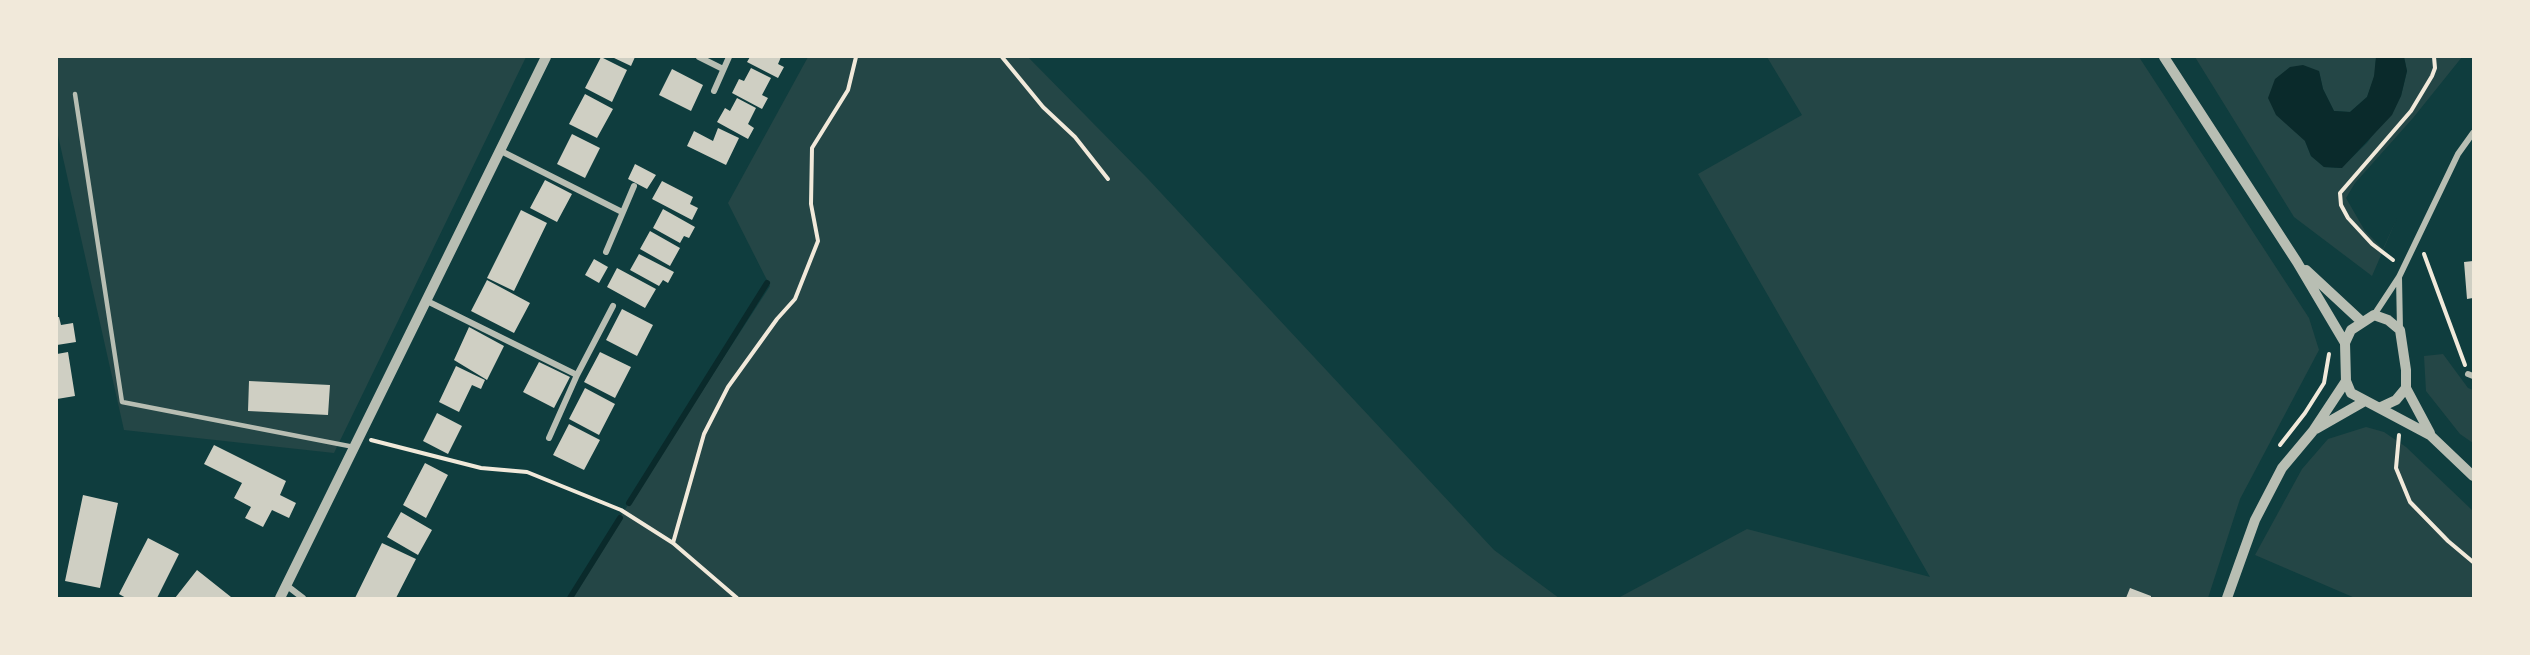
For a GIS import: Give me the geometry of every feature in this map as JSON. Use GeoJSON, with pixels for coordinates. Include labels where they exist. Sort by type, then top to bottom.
{"type":"FeatureCollection","features":[{"type":"Feature","properties":{"kind":"street"},"geometry":{"type":"LineString","coordinates":[[280,598],[546,57]]}},
{"type":"Feature","properties":{"kind":"street"},"geometry":{"type":"LineString","coordinates":[[699,57],[723,69]]}},
{"type":"Feature","properties":{"kind":"street"},"geometry":{"type":"LineString","coordinates":[[714,91],[729,57]]}},
{"type":"Feature","properties":{"kind":"street"},"geometry":{"type":"LineString","coordinates":[[2164,57],[2297,262],[2345,343]]}},
{"type":"Feature","properties":{"kind":"street"},"geometry":{"type":"LineString","coordinates":[[2473,133],[2458,154],[2419,240],[2399,277],[2374,315],[2351,330],[2345,343],[2346,381],[2351,393],[2430,435],[2473,476]]}},
{"type":"Feature","properties":{"kind":"street"},"geometry":{"type":"LineString","coordinates":[[499,150],[622,212]]}},
{"type":"Feature","properties":{"kind":"street"},"geometry":{"type":"LineString","coordinates":[[606,252],[634,186]]}},
{"type":"Feature","properties":{"kind":"street"},"geometry":{"type":"LineString","coordinates":[[2297,262],[2362,322]]}},
{"type":"Feature","properties":{"kind":"street"},"geometry":{"type":"LineString","coordinates":[[2399,277],[2400,330],[2406,388],[2430,435]]}},
{"type":"Feature","properties":{"kind":"street"},"geometry":{"type":"LineString","coordinates":[[425,300],[577,375]]}},
{"type":"Feature","properties":{"kind":"street"},"geometry":{"type":"LineString","coordinates":[[549,438],[577,375],[613,306]]}},
{"type":"Feature","properties":{"kind":"street"},"geometry":{"type":"LineString","coordinates":[[2374,315],[2388,320],[2400,330]]}},
{"type":"Feature","properties":{"kind":"street"},"geometry":{"type":"LineString","coordinates":[[2227,598],[2255,520],[2282,468],[2313,430],[2346,381]]}},
{"type":"Feature","properties":{"kind":"street"},"geometry":{"type":"LineString","coordinates":[[2381,407],[2396,400],[2406,388]]}},
{"type":"Feature","properties":{"kind":"street"},"geometry":{"type":"LineString","coordinates":[[2313,430],[2365,401]]}},
{"type":"Feature","properties":{"kind":"street"},"geometry":{"type":"LineString","coordinates":[[286,585],[303,598]]}},
{"type":"Feature","properties":{"kind":"lane"},"geometry":{"type":"LineString","coordinates":[[75,94],[122,402],[354,447]]}},
{"type":"Feature","properties":{"kind":"path"},"geometry":{"type":"LineString","coordinates":[[673,543],[704,434],[728,387],[777,319],[795,299],[818,241],[811,204],[812,148],[848,90],[856,57]]}},
{"type":"Feature","properties":{"kind":"path"},"geometry":{"type":"LineString","coordinates":[[1002,57],[1044,107],[1075,136],[1108,179]]}},
{"type":"Feature","properties":{"kind":"path"},"geometry":{"type":"LineString","coordinates":[[2403,268],[2372,244],[2348,218],[2341,205],[2340,193],[2411,111],[2432,76],[2435,68],[2434,57]]}},
{"type":"Feature","properties":{"kind":"path"},"geometry":{"type":"LineString","coordinates":[[2419,240],[2470,375]]}},
{"type":"Feature","properties":{"kind":"path"},"geometry":{"type":"LineString","coordinates":[[2279,446],[2305,413],[2324,382],[2330,350]]}},
{"type":"Feature","properties":{"kind":"path"},"geometry":{"type":"LineString","coordinates":[[2399,434],[2396,468],[2410,502],[2448,541],[2473,562]]}},
{"type":"Feature","properties":{"kind":"path"},"geometry":{"type":"LineString","coordinates":[[370,440],[481,468],[527,472],[621,510],[673,543],[737,598]]}},
{"type":"Feature","properties":{"kind":"shaded area"},"geometry":{"type":"Polygon","coordinates":[[[57,57],[526,57],[334,453],[124,430],[57,131],[57,57]]]}},
{"type":"Feature","properties":{"kind":"shaded area"},"geometry":{"type":"Polygon","coordinates":[[[808,57],[1028,57],[1148,179],[1494,550],[1559,598],[571,598],[617,522],[770,286],[728,203],[808,57]]]}},
{"type":"Feature","properties":{"kind":"shaded area"},"geometry":{"type":"Polygon","coordinates":[[[1767,57],[2139,57],[2309,318],[2319,350],[2240,499],[2208,598],[1618,598],[1747,529],[1930,577],[1698,174],[1802,115],[1767,57]]]}},
{"type":"Feature","properties":{"kind":"shaded area"},"geometry":{"type":"Polygon","coordinates":[[[2195,57],[2376,57],[2375,76],[2367,97],[2350,112],[2334,111],[2323,89],[2319,71],[2305,141],[2311,156],[2324,167],[2341,168],[2367,143],[2401,96],[2407,71],[2404,57],[2462,57],[2413,118],[2355,183],[2346,198],[2365,231],[2383,249],[2397,218],[2372,276],[2294,217],[2195,57]]]}},
{"type":"Feature","properties":{"kind":"shaded area"},"geometry":{"type":"Polygon","coordinates":[[[2376,57],[2404,57],[2407,71],[2401,96],[2392,115],[2342,168],[2324,167],[2311,156],[2305,141],[2276,115],[2268,98],[2275,79],[2290,67],[2303,65],[2319,71],[2323,89],[2334,111],[2350,112],[2367,97],[2374,76],[2376,57]]]}},
{"type":"Feature","properties":{"kind":"shaded area"},"geometry":{"type":"Polygon","coordinates":[[[2443,354],[2468,388],[2473,390],[2473,443],[2460,434],[2426,391],[2424,356],[2443,354]]]}},
{"type":"Feature","properties":{"kind":"shaded area"},"geometry":{"type":"Polygon","coordinates":[[[2366,427],[2384,432],[2406,447],[2473,511],[2473,598],[2355,598],[2255,555],[2302,469],[2328,439],[2366,427]]]}},
{"type":"Feature","properties":{"kind":"building"},"geometry":{"type":"Polygon","coordinates":[[[601,57],[627,70],[612,102],[585,88],[601,57]]]}},
{"type":"Feature","properties":{"kind":"building"},"geometry":{"type":"Polygon","coordinates":[[[612,57],[635,57],[631,66],[612,57]]]}},
{"type":"Feature","properties":{"kind":"building"},"geometry":{"type":"Polygon","coordinates":[[[750,57],[781,57],[778,64],[784,67],[778,78],[747,62],[750,57]]]}},
{"type":"Feature","properties":{"kind":"building"},"geometry":{"type":"Polygon","coordinates":[[[751,68],[771,78],[762,95],[768,98],[762,109],[732,93],[739,79],[744,81],[751,68]]]}},
{"type":"Feature","properties":{"kind":"building"},"geometry":{"type":"Polygon","coordinates":[[[672,69],[703,85],[691,111],[659,95],[672,69]]]}},
{"type":"Feature","properties":{"kind":"building"},"geometry":{"type":"Polygon","coordinates":[[[585,94],[613,109],[597,138],[569,124],[585,94]]]}},
{"type":"Feature","properties":{"kind":"building"},"geometry":{"type":"Polygon","coordinates":[[[737,98],[756,108],[748,124],[754,128],[748,139],[717,122],[725,108],[730,111],[737,98]]]}},
{"type":"Feature","properties":{"kind":"building"},"geometry":{"type":"Polygon","coordinates":[[[718,128],[739,138],[726,165],[687,146],[694,131],[713,141],[718,128]]]}},
{"type":"Feature","properties":{"kind":"building"},"geometry":{"type":"Polygon","coordinates":[[[572,134],[600,148],[585,178],[557,164],[572,134]]]}},
{"type":"Feature","properties":{"kind":"building"},"geometry":{"type":"Polygon","coordinates":[[[635,164],[656,175],[647,189],[628,179],[635,164]]]}},
{"type":"Feature","properties":{"kind":"building"},"geometry":{"type":"Polygon","coordinates":[[[545,180],[572,194],[557,222],[530,208],[545,180]]]}},
{"type":"Feature","properties":{"kind":"building"},"geometry":{"type":"Polygon","coordinates":[[[662,181],[693,197],[690,204],[698,208],[692,220],[652,199],[662,181]]]}},
{"type":"Feature","properties":{"kind":"building"},"geometry":{"type":"Polygon","coordinates":[[[663,209],[695,227],[689,238],[684,236],[680,243],[653,228],[663,209]]]}},
{"type":"Feature","properties":{"kind":"building"},"geometry":{"type":"Polygon","coordinates":[[[521,210],[547,223],[514,291],[487,278],[521,210]]]}},
{"type":"Feature","properties":{"kind":"building"},"geometry":{"type":"Polygon","coordinates":[[[650,231],[680,248],[670,266],[640,249],[650,231]]]}},
{"type":"Feature","properties":{"kind":"building"},"geometry":{"type":"Polygon","coordinates":[[[639,254],[674,272],[668,283],[663,280],[659,286],[630,270],[639,254]]]}},
{"type":"Feature","properties":{"kind":"building"},"geometry":{"type":"Polygon","coordinates":[[[594,259],[608,267],[599,283],[585,275],[594,259]]]}},
{"type":"Feature","properties":{"kind":"building"},"geometry":{"type":"Polygon","coordinates":[[[2473,261],[2473,298],[2467,299],[2464,262],[2473,261]]]}},
{"type":"Feature","properties":{"kind":"building"},"geometry":{"type":"Polygon","coordinates":[[[617,268],[656,289],[645,308],[607,287],[617,268]]]}},
{"type":"Feature","properties":{"kind":"building"},"geometry":{"type":"Polygon","coordinates":[[[487,280],[530,303],[514,333],[471,311],[487,280]]]}},
{"type":"Feature","properties":{"kind":"building"},"geometry":{"type":"Polygon","coordinates":[[[622,309],[653,325],[637,356],[606,340],[622,309]]]}},
{"type":"Feature","properties":{"kind":"building"},"geometry":{"type":"Polygon","coordinates":[[[57,317],[61,325],[73,323],[76,342],[57,345],[57,317]]]}},
{"type":"Feature","properties":{"kind":"building"},"geometry":{"type":"Polygon","coordinates":[[[469,327],[504,346],[487,380],[454,360],[469,327]]]}},
{"type":"Feature","properties":{"kind":"building"},"geometry":{"type":"Polygon","coordinates":[[[68,352],[75,396],[57,399],[57,354],[68,352]]]}},
{"type":"Feature","properties":{"kind":"building"},"geometry":{"type":"Polygon","coordinates":[[[600,352],[631,367],[615,398],[584,382],[600,352]]]}},
{"type":"Feature","properties":{"kind":"building"},"geometry":{"type":"Polygon","coordinates":[[[539,362],[570,377],[554,408],[523,392],[539,362]]]}},
{"type":"Feature","properties":{"kind":"building"},"geometry":{"type":"Polygon","coordinates":[[[456,366],[485,380],[481,389],[472,385],[459,412],[439,402],[456,366]]]}},
{"type":"Feature","properties":{"kind":"building"},"geometry":{"type":"Polygon","coordinates":[[[249,381],[330,385],[328,415],[248,411],[249,381]]]}},
{"type":"Feature","properties":{"kind":"building"},"geometry":{"type":"Polygon","coordinates":[[[585,388],[615,404],[599,435],[569,419],[585,388]]]}},
{"type":"Feature","properties":{"kind":"building"},"geometry":{"type":"Polygon","coordinates":[[[437,413],[462,426],[448,454],[423,441],[437,413]]]}},
{"type":"Feature","properties":{"kind":"building"},"geometry":{"type":"Polygon","coordinates":[[[569,424],[600,440],[584,470],[553,455],[569,424]]]}},
{"type":"Feature","properties":{"kind":"building"},"geometry":{"type":"Polygon","coordinates":[[[214,445],[286,481],[280,495],[296,503],[289,518],[272,510],[263,527],[245,518],[251,507],[234,498],[242,483],[204,464],[214,445]]]}},
{"type":"Feature","properties":{"kind":"building"},"geometry":{"type":"Polygon","coordinates":[[[425,463],[448,475],[426,518],[403,505],[425,463]]]}},
{"type":"Feature","properties":{"kind":"building"},"geometry":{"type":"Polygon","coordinates":[[[83,495],[118,503],[100,588],[65,581],[83,495]]]}},
{"type":"Feature","properties":{"kind":"building"},"geometry":{"type":"Polygon","coordinates":[[[401,512],[432,530],[418,555],[387,537],[401,512]]]}},
{"type":"Feature","properties":{"kind":"building"},"geometry":{"type":"Polygon","coordinates":[[[148,538],[179,554],[157,598],[126,598],[119,594],[148,538]]]}},
{"type":"Feature","properties":{"kind":"building"},"geometry":{"type":"Polygon","coordinates":[[[382,543],[416,559],[396,598],[355,598],[382,543]]]}},
{"type":"Feature","properties":{"kind":"building"},"geometry":{"type":"Polygon","coordinates":[[[197,570],[231,597],[175,598],[197,570]]]}},
{"type":"Feature","properties":{"kind":"building"},"geometry":{"type":"Polygon","coordinates":[[[2130,588],[2151,596],[2151,598],[2126,598],[2130,588]]]}},
{"type":"Feature","properties":{"kind":"waterway"},"geometry":{"type":"LineString","coordinates":[[629,503],[767,283]]}},
{"type":"Feature","properties":{"kind":"waterway"},"geometry":{"type":"LineString","coordinates":[[570,598],[620,518]]}}]}
